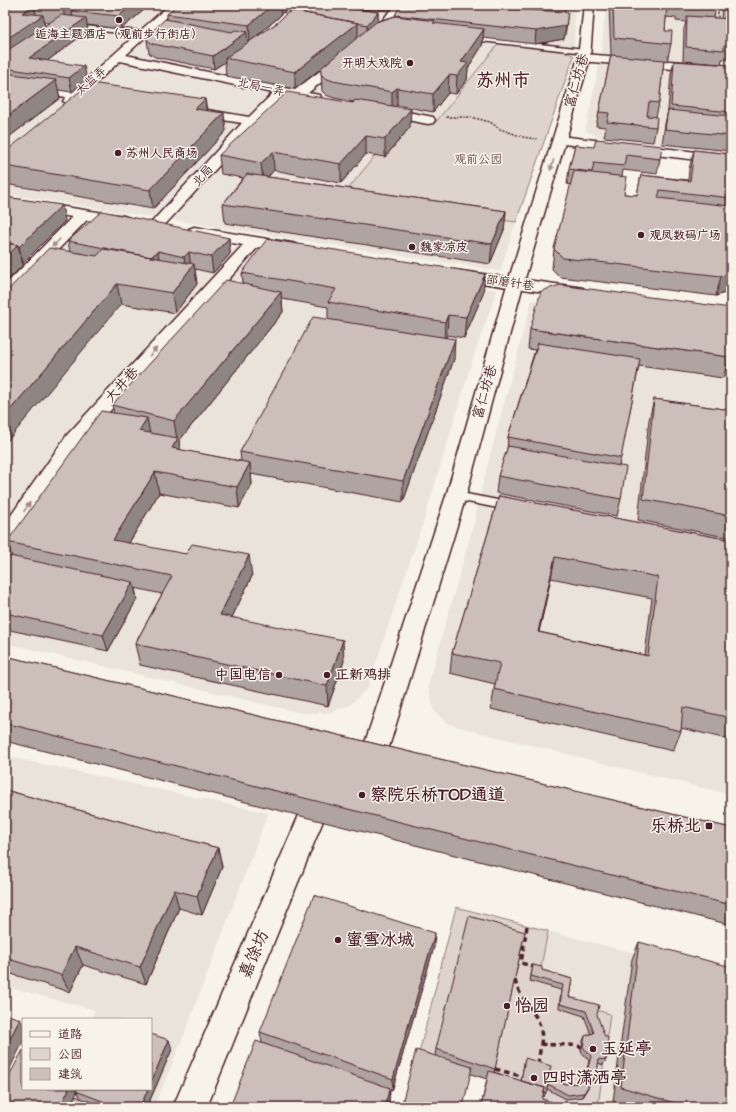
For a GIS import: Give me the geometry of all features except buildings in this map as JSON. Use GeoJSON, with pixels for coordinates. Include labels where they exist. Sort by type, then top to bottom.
{"type":"FeatureCollection","features":[{"type":"Feature","properties":{"kind":"street","name":"太监弄"},"geometry":{"type":"LineString","coordinates":[[60,108],[175,5]]}},
{"type":"Feature","properties":{"kind":"street"},"geometry":{"type":"LineString","coordinates":[[298,94],[357,49],[386,30],[400,5]]}},
{"type":"Feature","properties":{"kind":"street","name":"富仁坊巷"},"geometry":{"type":"LineString","coordinates":[[367,776],[456,496],[515,285],[585,55],[589,5]]}},
{"type":"Feature","properties":{"kind":"street"},"geometry":{"type":"LineString","coordinates":[[585,55],[731,70]]}},
{"type":"Feature","properties":{"kind":"street","name":"北局一弄"},"geometry":{"type":"LineString","coordinates":[[117,57],[329,101]]}},
{"type":"Feature","properties":{"kind":"street"},"geometry":{"type":"LineString","coordinates":[[214,77],[226,69]]}},
{"type":"Feature","properties":{"kind":"street"},"geometry":{"type":"LineString","coordinates":[[5,83],[114,100]]}},
{"type":"Feature","properties":{"kind":"street","name":"北局"},"geometry":{"type":"LineString","coordinates":[[169,228],[252,120],[283,91]]}},
{"type":"Feature","properties":{"kind":"street"},"geometry":{"type":"LineString","coordinates":[[367,108],[428,120]]}},
{"type":"Feature","properties":{"kind":"street"},"geometry":{"type":"LineString","coordinates":[[183,110],[252,120]]}},
{"type":"Feature","properties":{"kind":"street"},"geometry":{"type":"LineString","coordinates":[[560,140],[731,160]]}},
{"type":"Feature","properties":{"kind":"street"},"geometry":{"type":"LineString","coordinates":[[5,202],[308,251]]}},
{"type":"Feature","properties":{"kind":"street"},"geometry":{"type":"LineString","coordinates":[[5,294],[83,215]]}},
{"type":"Feature","properties":{"kind":"street","name":"大井巷"},"geometry":{"type":"LineString","coordinates":[[5,540],[74,439],[254,242]]}},
{"type":"Feature","properties":{"kind":"street","name":"邵磨针巷"},"geometry":{"type":"LineString","coordinates":[[438,272],[515,285],[592,294]]}},
{"type":"Feature","properties":{"kind":"street","name":"嘉馀坊"},"geometry":{"type":"LineString","coordinates":[[190,1107],[318,801]]}},
{"type":"Feature","properties":{"kind":"lane"},"geometry":{"type":"LineString","coordinates":[[59,26],[143,33]]}},
{"type":"Feature","properties":{"kind":"lane"},"geometry":{"type":"LineString","coordinates":[[460,38],[585,55]]}},
{"type":"Feature","properties":{"kind":"lane"},"geometry":{"type":"LineString","coordinates":[[456,496],[524,509]]}},
{"type":"Feature","properties":{"kind":"path"},"geometry":{"type":"LineString","coordinates":[[718,5],[718,23]]}},
{"type":"Feature","properties":{"kind":"path"},"geometry":{"type":"LineString","coordinates":[[428,120],[450,117],[471,117],[490,122],[500,129],[523,137],[560,140]]}},
{"type":"Feature","properties":{"kind":"path"},"geometry":{"type":"LineString","coordinates":[[527,926],[521,963],[536,967],[536,972]]}},
{"type":"Feature","properties":{"kind":"path"},"geometry":{"type":"LineString","coordinates":[[514,980],[518,993],[540,1024],[538,1067]]}},
{"type":"Feature","properties":{"kind":"path"},"geometry":{"type":"LineString","coordinates":[[540,1044],[553,1046],[570,1044],[582,1047]]}},
{"type":"Feature","properties":{"kind":"path"},"geometry":{"type":"LineString","coordinates":[[496,1069],[521,1076]]}},
{"type":"Feature","properties":{"kind":"shaded area"},"geometry":{"type":"Polygon","coordinates":[[[14,5],[575,5],[574,56],[571,53],[499,43],[435,123],[429,210],[516,222],[500,271],[5,194],[5,11],[14,5]]]}},
{"type":"Feature","properties":{"kind":"shaded area"},"geometry":{"type":"Polygon","coordinates":[[[606,5],[700,5],[731,8],[731,153],[605,139],[585,131],[601,55],[606,5]]]}},
{"type":"Feature","properties":{"kind":"shaded area"},"geometry":{"type":"Polygon","coordinates":[[[5,209],[497,290],[474,355],[424,520],[367,689],[350,705],[328,713],[301,713],[5,643],[5,209]]]}},
{"type":"Feature","properties":{"kind":"shaded area"},"geometry":{"type":"Polygon","coordinates":[[[532,300],[731,326],[731,795],[470,730],[446,723],[434,710],[428,686],[474,523],[484,478],[532,300]]]}},
{"type":"Feature","properties":{"kind":"shaded area"},"geometry":{"type":"Polygon","coordinates":[[[5,756],[268,813],[184,1035],[154,1107],[48,1107],[56,1090],[152,1090],[152,1018],[91,1018],[95,1010],[7,987],[5,991],[5,756]]]}},
{"type":"Feature","properties":{"kind":"shaded area"},"geometry":{"type":"Polygon","coordinates":[[[548,931],[731,978],[731,1107],[598,1107],[610,1014],[568,1002],[540,972],[548,931]]]}},
{"type":"Feature","properties":{"kind":"green space","name":"观前公园"},"geometry":{"type":"Polygon","coordinates":[[[499,43],[564,50],[574,56],[516,222],[428,210],[349,188],[405,118],[435,123],[499,43]]]}},
{"type":"Feature","properties":{"kind":"green space","name":"怡园"},"geometry":{"type":"Polygon","coordinates":[[[456,907],[548,931],[540,972],[570,984],[568,1002],[610,1014],[598,1107],[481,1107],[487,1079],[418,1057],[456,907]]]}},
{"type":"Feature","properties":{"kind":"place","name":"逅海主题酒店（观前步行街店）"},"geometry":{"type":"Point","coordinates":[119,20]}},
{"type":"Feature","properties":{"kind":"place","name":"开明大戏院"},"geometry":{"type":"Point","coordinates":[410,63]}},
{"type":"Feature","properties":{"kind":"place","name":"苏州人民商场"},"geometry":{"type":"Point","coordinates":[118,153]}},
{"type":"Feature","properties":{"kind":"place","name":"观凤数码广场"},"geometry":{"type":"Point","coordinates":[641,235]}},
{"type":"Feature","properties":{"kind":"place","name":"魏家凉皮"},"geometry":{"type":"Point","coordinates":[412,247]}},
{"type":"Feature","properties":{"kind":"place","name":"中国电信"},"geometry":{"type":"Point","coordinates":[279,675]}},
{"type":"Feature","properties":{"kind":"place","name":"正新鸡排"},"geometry":{"type":"Point","coordinates":[327,675]}},
{"type":"Feature","properties":{"kind":"place","name":"察院乐桥TOD通道"},"geometry":{"type":"Point","coordinates":[362,795]}},
{"type":"Feature","properties":{"kind":"place","name":"乐桥北"},"geometry":{"type":"Point","coordinates":[709,826]}},
{"type":"Feature","properties":{"kind":"place","name":"蜜雪冰城"},"geometry":{"type":"Point","coordinates":[338,940]}},
{"type":"Feature","properties":{"kind":"place","name":"怡园"},"geometry":{"type":"Point","coordinates":[507,1006]}},
{"type":"Feature","properties":{"kind":"place","name":"玉延亭"},"geometry":{"type":"Point","coordinates":[593,1049]}},
{"type":"Feature","properties":{"kind":"place","name":"四时潇洒亭"},"geometry":{"type":"Point","coordinates":[534,1078]}},
{"type":"Feature","properties":{"kind":"district","name":"苏州市"},"geometry":{"type":"Point","coordinates":[503,80]}}]}
